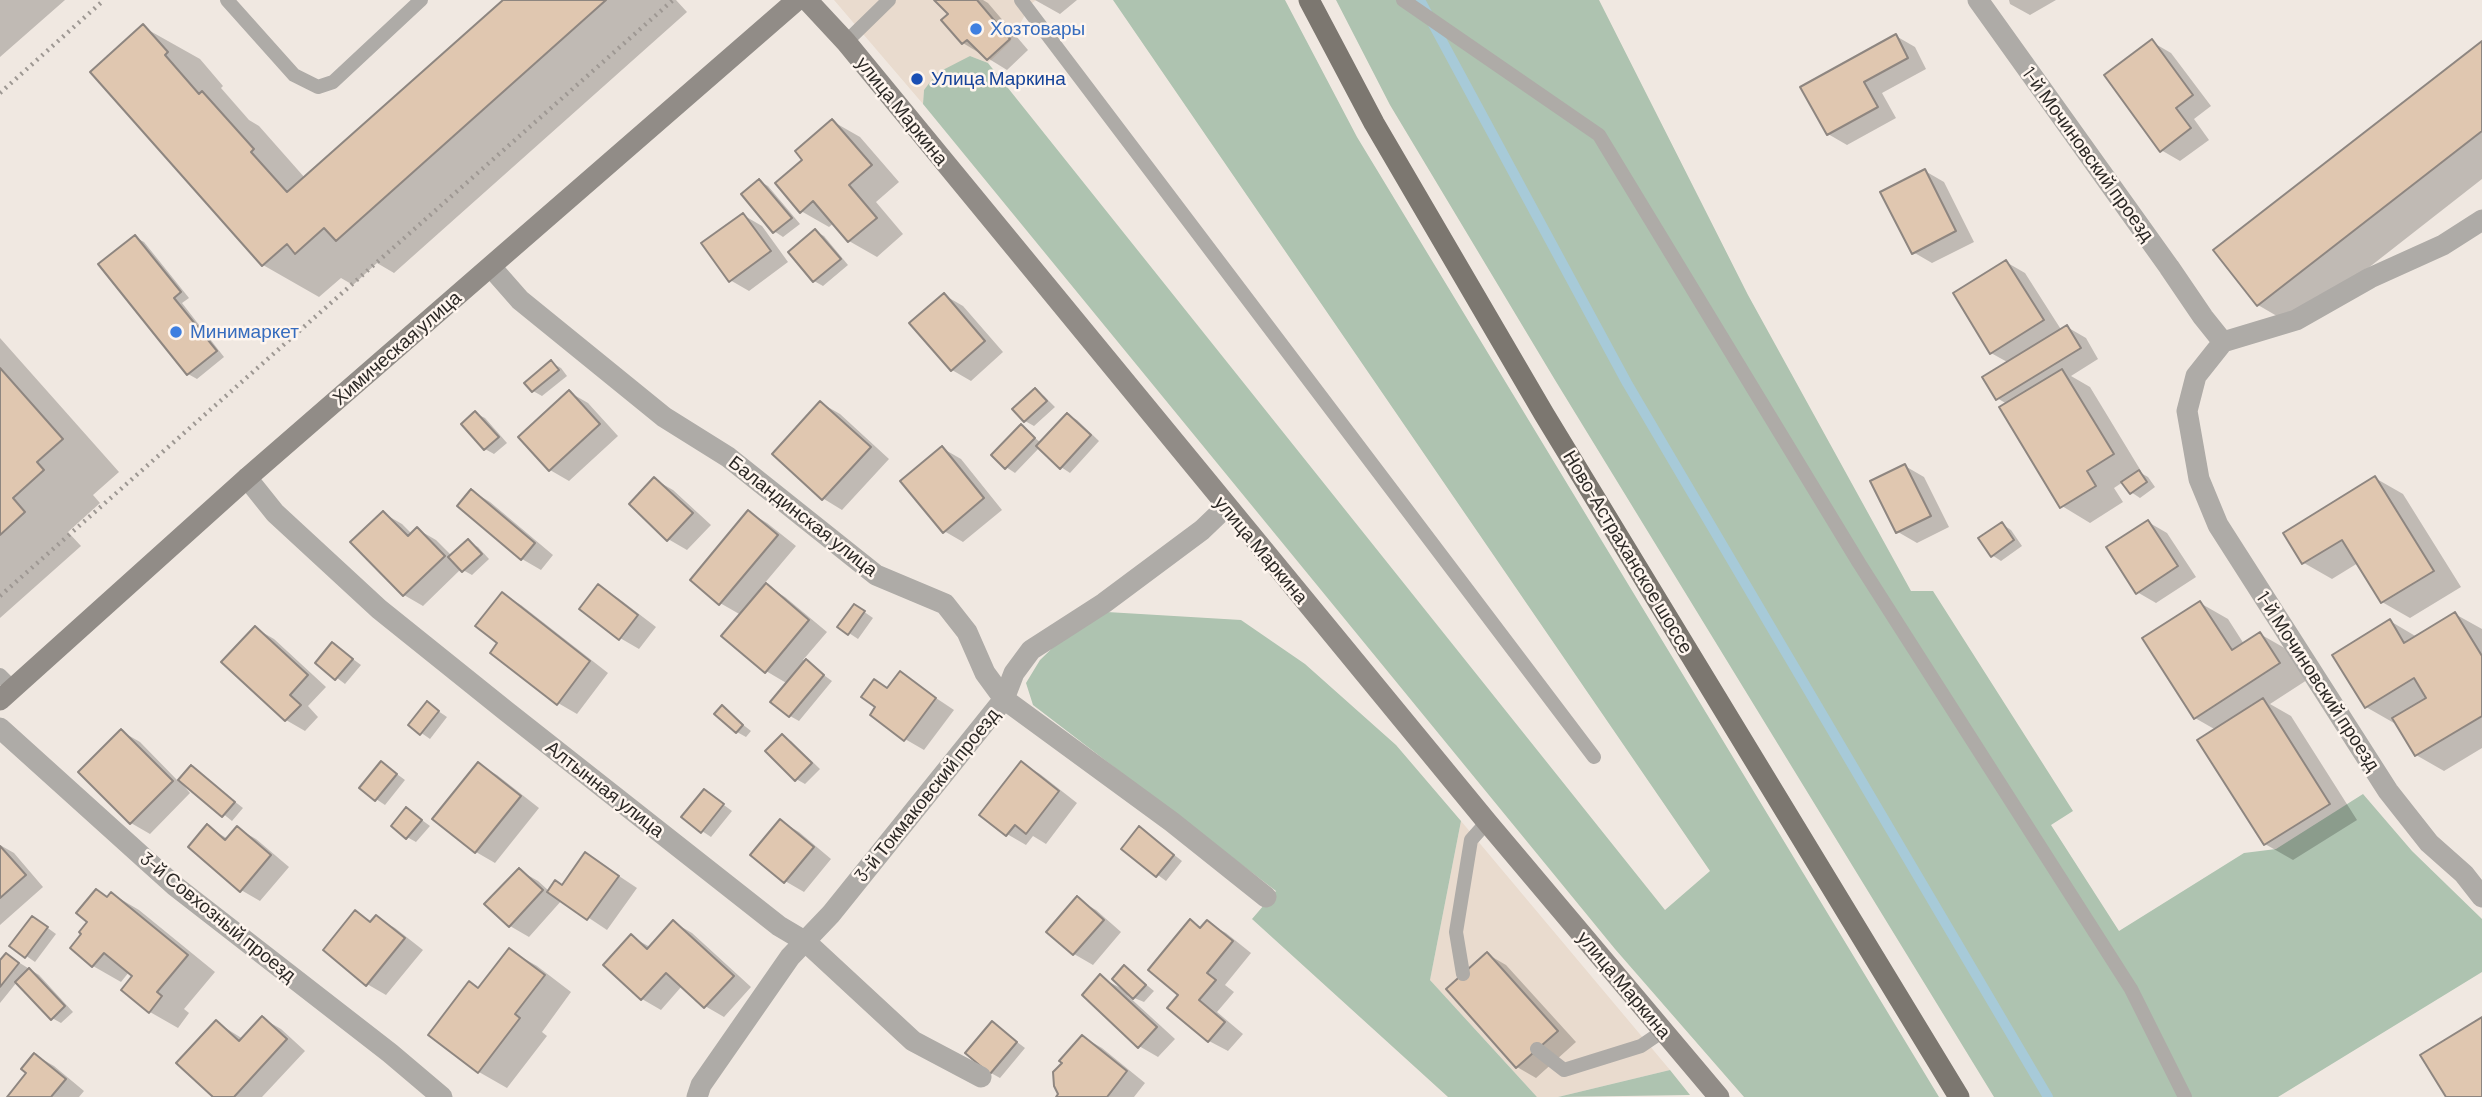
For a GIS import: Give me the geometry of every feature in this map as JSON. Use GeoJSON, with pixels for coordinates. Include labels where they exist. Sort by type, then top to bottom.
{"type":"FeatureCollection","features":[{"type":"Feature","properties":{"kind":"main road","name":"Ново-Астраханское шоссе"},"geometry":{"type":"LineString","coordinates":[[1314,2],[1374,123],[1544,414],[1959,1097]]}},
{"type":"Feature","properties":{"kind":"street","name":"Химическая улица"},"geometry":{"type":"LineString","coordinates":[[4,687],[797,0]]}},
{"type":"Feature","properties":{"kind":"street","name":"улица Маркина"},"geometry":{"type":"LineString","coordinates":[[807,0],[846,42],[1486,822],[1718,1097]]}},
{"type":"Feature","properties":{"kind":"street","name":"1-й Мочиновский проезд"},"geometry":{"type":"LineString","coordinates":[[1978,0],[2223,342],[2196,376],[2187,411],[2199,479],[2218,525],[2388,791],[2429,844],[2464,874],[2482,897]]}},
{"type":"Feature","properties":{"kind":"street"},"geometry":{"type":"LineString","coordinates":[[2223,342],[2296,320],[2370,278],[2443,245],[2482,220]]}},
{"type":"Feature","properties":{"kind":"street","name":"Баландинская улица"},"geometry":{"type":"LineString","coordinates":[[491,267],[520,300],[664,417],[728,457],[876,575],[945,604],[967,632],[985,673],[1004,699],[1172,822],[1266,897]]}},
{"type":"Feature","properties":{"kind":"street","name":"Алтынная улица"},"geometry":{"type":"LineString","coordinates":[[247,478],[275,513],[379,608],[768,917],[806,942],[913,1041],[981,1077]]}},
{"type":"Feature","properties":{"kind":"street","name":"3-й Токмаковский проезд"},"geometry":{"type":"LineString","coordinates":[[698,1097],[701,1085],[790,957],[806,942],[1004,699],[1014,673],[1031,650],[1104,604],[1202,530],[1226,507]]}},
{"type":"Feature","properties":{"kind":"street","name":"3-й Совхозный проезд"},"geometry":{"type":"LineString","coordinates":[[0,728],[175,886],[390,1053],[442,1097]]}},
{"type":"Feature","properties":{"kind":"lane"},"geometry":{"type":"LineString","coordinates":[[227,0],[293,75],[318,87],[333,82],[421,0]]}},
{"type":"Feature","properties":{"kind":"lane"},"geometry":{"type":"LineString","coordinates":[[846,42],[889,0]]}},
{"type":"Feature","properties":{"kind":"lane"},"geometry":{"type":"LineString","coordinates":[[1021,0],[1594,757]]}},
{"type":"Feature","properties":{"kind":"lane"},"geometry":{"type":"LineString","coordinates":[[1404,0],[1599,135],[1851,551],[2131,989],[2185,1097]]}},
{"type":"Feature","properties":{"kind":"lane"},"geometry":{"type":"LineString","coordinates":[[1463,974],[1456,932],[1471,840],[1486,822]]}},
{"type":"Feature","properties":{"kind":"lane"},"geometry":{"type":"LineString","coordinates":[[1537,1049],[1564,1070],[1641,1046],[1663,1031]]}},
{"type":"Feature","properties":{"kind":"path"},"geometry":{"type":"LineString","coordinates":[[0,93],[104,0]]}},
{"type":"Feature","properties":{"kind":"path"},"geometry":{"type":"LineString","coordinates":[[0,596],[673,0]]}},
{"type":"Feature","properties":{"kind":"shaded area"},"geometry":{"type":"Polygon","coordinates":[[[834,0],[1036,0],[1031,4],[1010,42],[988,63],[970,56],[924,90],[923,104],[834,0]]]}},
{"type":"Feature","properties":{"kind":"shaded area"},"geometry":{"type":"Polygon","coordinates":[[[1461,821],[1670,1070],[1558,1097],[1537,1097],[1430,980],[1461,821]]]}},
{"type":"Feature","properties":{"kind":"green space"},"geometry":{"type":"Polygon","coordinates":[[[1113,0],[1285,0],[1357,137],[1939,1097],[1744,1097],[1615,949],[923,104],[924,90],[937,73],[970,56],[988,63],[1665,910],[1710,871],[1113,0]]]}},
{"type":"Feature","properties":{"kind":"green space"},"geometry":{"type":"Polygon","coordinates":[[[1336,0],[1599,0],[1748,295],[1911,591],[1933,591],[2073,811],[2051,825],[2119,931],[2244,853],[2276,849],[2363,794],[2412,851],[2482,919],[2482,972],[2278,1097],[1994,1097],[1390,105],[1336,0]]]}},
{"type":"Feature","properties":{"kind":"green space"},"geometry":{"type":"Polygon","coordinates":[[[1107,612],[1241,620],[1305,664],[1396,745],[1461,821],[1430,980],[1537,1097],[1448,1097],[1252,919],[1276,891],[1033,705],[1026,683],[1040,660],[1071,630],[1107,612]]]}},
{"type":"Feature","properties":{"kind":"green space"},"geometry":{"type":"Polygon","coordinates":[[[1670,1070],[1690,1095],[1558,1097],[1670,1070]]]}},
{"type":"Feature","properties":{"kind":"building"},"geometry":{"type":"Polygon","coordinates":[[[503,0],[606,0],[336,241],[324,228],[295,254],[287,244],[262,266],[90,72],[143,24],[168,52],[165,55],[199,94],[202,91],[254,149],[251,152],[287,192],[503,0]]]}},
{"type":"Feature","properties":{"kind":"building","name":"Хозтовары"},"geometry":{"type":"Polygon","coordinates":[[[934,0],[977,0],[1010,39],[987,60],[967,40],[962,44],[941,20],[948,14],[934,0]]]}},
{"type":"Feature","properties":{"kind":"building"},"geometry":{"type":"Polygon","coordinates":[[[1896,34],[1908,58],[1864,82],[1878,107],[1827,135],[1800,87],[1896,34]]]}},
{"type":"Feature","properties":{"kind":"building"},"geometry":{"type":"Polygon","coordinates":[[[2152,39],[2193,95],[2176,108],[2191,128],[2160,152],[2104,75],[2152,39]]]}},
{"type":"Feature","properties":{"kind":"building"},"geometry":{"type":"Polygon","coordinates":[[[2482,41],[2482,131],[2257,306],[2213,250],[2482,41]]]}},
{"type":"Feature","properties":{"kind":"building"},"geometry":{"type":"Polygon","coordinates":[[[832,119],[872,165],[849,185],[877,218],[848,242],[813,201],[800,213],[775,183],[802,160],[795,151],[832,119]]]}},
{"type":"Feature","properties":{"kind":"building"},"geometry":{"type":"Polygon","coordinates":[[[1925,169],[1956,231],[1912,254],[1880,192],[1925,169]]]}},
{"type":"Feature","properties":{"kind":"building"},"geometry":{"type":"Polygon","coordinates":[[[759,179],[792,218],[773,233],[741,194],[759,179]]]}},
{"type":"Feature","properties":{"kind":"building"},"geometry":{"type":"Polygon","coordinates":[[[743,213],[771,251],[729,282],[701,243],[743,213]]]}},
{"type":"Feature","properties":{"kind":"building"},"geometry":{"type":"Polygon","coordinates":[[[815,229],[841,259],[813,282],[788,252],[815,229]]]}},
{"type":"Feature","properties":{"kind":"building"},"geometry":{"type":"Polygon","coordinates":[[[135,235],[181,292],[174,298],[217,351],[187,375],[98,264],[135,235]]]}},
{"type":"Feature","properties":{"kind":"building"},"geometry":{"type":"Polygon","coordinates":[[[2006,260],[2044,320],[1990,354],[1953,293],[2006,260]]]}},
{"type":"Feature","properties":{"kind":"building"},"geometry":{"type":"Polygon","coordinates":[[[944,293],[985,341],[951,371],[909,323],[944,293]]]}},
{"type":"Feature","properties":{"kind":"building"},"geometry":{"type":"Polygon","coordinates":[[[2067,325],[2081,348],[1996,400],[1982,377],[2067,325]]]}},
{"type":"Feature","properties":{"kind":"building"},"geometry":{"type":"Polygon","coordinates":[[[551,360],[559,370],[532,392],[524,383],[551,360]]]}},
{"type":"Feature","properties":{"kind":"building"},"geometry":{"type":"Polygon","coordinates":[[[0,368],[63,439],[37,462],[44,470],[13,498],[25,512],[0,535],[0,368]]]}},
{"type":"Feature","properties":{"kind":"building"},"geometry":{"type":"Polygon","coordinates":[[[2062,369],[2114,454],[2087,471],[2096,486],[2060,508],[1999,407],[2062,369]]]}},
{"type":"Feature","properties":{"kind":"building"},"geometry":{"type":"Polygon","coordinates":[[[1035,388],[1047,401],[1024,422],[1012,409],[1035,388]]]}},
{"type":"Feature","properties":{"kind":"building"},"geometry":{"type":"Polygon","coordinates":[[[569,390],[600,424],[549,471],[518,437],[569,390]]]}},
{"type":"Feature","properties":{"kind":"building"},"geometry":{"type":"Polygon","coordinates":[[[820,401],[871,447],[822,500],[772,454],[820,401]]]}},
{"type":"Feature","properties":{"kind":"building"},"geometry":{"type":"Polygon","coordinates":[[[475,411],[499,437],[484,450],[461,424],[475,411]]]}},
{"type":"Feature","properties":{"kind":"building"},"geometry":{"type":"Polygon","coordinates":[[[1067,413],[1091,435],[1060,469],[1036,446],[1067,413]]]}},
{"type":"Feature","properties":{"kind":"building"},"geometry":{"type":"Polygon","coordinates":[[[1021,424],[1035,438],[1005,469],[991,455],[1021,424]]]}},
{"type":"Feature","properties":{"kind":"building"},"geometry":{"type":"Polygon","coordinates":[[[942,446],[984,498],[943,533],[900,481],[942,446]]]}},
{"type":"Feature","properties":{"kind":"building"},"geometry":{"type":"Polygon","coordinates":[[[1905,464],[1931,516],[1896,533],[1870,481],[1905,464]]]}},
{"type":"Feature","properties":{"kind":"building"},"geometry":{"type":"Polygon","coordinates":[[[2139,470],[2147,482],[2130,494],[2121,482],[2139,470]]]}},
{"type":"Feature","properties":{"kind":"building"},"geometry":{"type":"Polygon","coordinates":[[[2375,476],[2434,571],[2381,603],[2342,540],[2302,564],[2283,533],[2375,476]]]}},
{"type":"Feature","properties":{"kind":"building"},"geometry":{"type":"Polygon","coordinates":[[[654,477],[693,513],[667,541],[629,504],[654,477]]]}},
{"type":"Feature","properties":{"kind":"building"},"geometry":{"type":"Polygon","coordinates":[[[471,489],[535,543],[521,560],[457,506],[471,489]]]}},
{"type":"Feature","properties":{"kind":"building"},"geometry":{"type":"Polygon","coordinates":[[[748,510],[778,535],[719,605],[690,580],[748,510]]]}},
{"type":"Feature","properties":{"kind":"building"},"geometry":{"type":"Polygon","coordinates":[[[383,511],[408,536],[417,527],[445,556],[403,596],[350,542],[383,511]]]}},
{"type":"Feature","properties":{"kind":"building"},"geometry":{"type":"Polygon","coordinates":[[[2148,520],[2178,566],[2136,594],[2106,547],[2148,520]]]}},
{"type":"Feature","properties":{"kind":"building"},"geometry":{"type":"Polygon","coordinates":[[[2002,522],[2014,540],[1991,557],[1978,538],[2002,522]]]}},
{"type":"Feature","properties":{"kind":"building"},"geometry":{"type":"Polygon","coordinates":[[[468,539],[482,554],[462,572],[448,557],[468,539]]]}},
{"type":"Feature","properties":{"kind":"building"},"geometry":{"type":"Polygon","coordinates":[[[766,583],[809,620],[765,673],[721,636],[766,583]]]}},
{"type":"Feature","properties":{"kind":"building"},"geometry":{"type":"Polygon","coordinates":[[[598,584],[638,615],[619,640],[579,609],[598,584]]]}},
{"type":"Feature","properties":{"kind":"building"},"geometry":{"type":"Polygon","coordinates":[[[502,592],[590,661],[557,705],[490,653],[497,643],[475,626],[502,592]]]}},
{"type":"Feature","properties":{"kind":"building"},"geometry":{"type":"Polygon","coordinates":[[[2200,601],[2232,650],[2260,632],[2280,663],[2194,719],[2142,638],[2200,601]]]}},
{"type":"Feature","properties":{"kind":"building"},"geometry":{"type":"Polygon","coordinates":[[[854,604],[865,611],[848,635],[837,627],[854,604]]]}},
{"type":"Feature","properties":{"kind":"building"},"geometry":{"type":"Polygon","coordinates":[[[2455,612],[2482,656],[2482,716],[2415,756],[2392,718],[2426,698],[2414,678],[2365,708],[2332,655],[2390,619],[2404,643],[2455,612]]]}},
{"type":"Feature","properties":{"kind":"building"},"geometry":{"type":"Polygon","coordinates":[[[255,626],[308,675],[290,695],[301,705],[285,721],[221,662],[255,626]]]}},
{"type":"Feature","properties":{"kind":"building"},"geometry":{"type":"Polygon","coordinates":[[[332,642],[353,659],[335,680],[315,663],[332,642]]]}},
{"type":"Feature","properties":{"kind":"building"},"geometry":{"type":"Polygon","coordinates":[[[806,659],[824,675],[789,717],[770,702],[806,659]]]}},
{"type":"Feature","properties":{"kind":"building"},"geometry":{"type":"Polygon","coordinates":[[[900,671],[936,698],[904,741],[870,715],[875,707],[861,697],[874,679],[887,688],[900,671]]]}},
{"type":"Feature","properties":{"kind":"building"},"geometry":{"type":"Polygon","coordinates":[[[2263,698],[2330,804],[2264,845],[2197,740],[2263,698]]]}},
{"type":"Feature","properties":{"kind":"building"},"geometry":{"type":"Polygon","coordinates":[[[427,701],[439,711],[420,735],[408,725],[427,701]]]}},
{"type":"Feature","properties":{"kind":"building"},"geometry":{"type":"Polygon","coordinates":[[[722,705],[743,725],[736,733],[714,714],[722,705]]]}},
{"type":"Feature","properties":{"kind":"building"},"geometry":{"type":"Polygon","coordinates":[[[121,729],[173,781],[130,824],[78,772],[121,729]]]}},
{"type":"Feature","properties":{"kind":"building"},"geometry":{"type":"Polygon","coordinates":[[[782,734],[812,763],[795,781],[765,751],[782,734]]]}},
{"type":"Feature","properties":{"kind":"building"},"geometry":{"type":"Polygon","coordinates":[[[381,761],[397,774],[375,801],[359,788],[381,761]]]}},
{"type":"Feature","properties":{"kind":"building"},"geometry":{"type":"Polygon","coordinates":[[[1021,761],[1059,791],[1026,834],[1015,825],[1006,836],[979,815],[1021,761]]]}},
{"type":"Feature","properties":{"kind":"building"},"geometry":{"type":"Polygon","coordinates":[[[478,762],[521,796],[475,853],[432,819],[478,762]]]}},
{"type":"Feature","properties":{"kind":"building"},"geometry":{"type":"Polygon","coordinates":[[[191,765],[235,802],[222,817],[178,780],[191,765]]]}},
{"type":"Feature","properties":{"kind":"building"},"geometry":{"type":"Polygon","coordinates":[[[704,789],[724,804],[701,833],[681,817],[704,789]]]}},
{"type":"Feature","properties":{"kind":"building"},"geometry":{"type":"Polygon","coordinates":[[[406,807],[422,820],[406,839],[391,826],[406,807]]]}},
{"type":"Feature","properties":{"kind":"building"},"geometry":{"type":"Polygon","coordinates":[[[780,819],[814,847],[784,883],[750,855],[780,819]]]}},
{"type":"Feature","properties":{"kind":"building"},"geometry":{"type":"Polygon","coordinates":[[[207,824],[225,840],[237,826],[271,855],[240,892],[188,847],[207,824]]]}},
{"type":"Feature","properties":{"kind":"building"},"geometry":{"type":"Polygon","coordinates":[[[1139,826],[1174,855],[1156,877],[1121,849],[1139,826]]]}},
{"type":"Feature","properties":{"kind":"building"},"geometry":{"type":"Polygon","coordinates":[[[0,846],[26,875],[0,898],[0,846]]]}},
{"type":"Feature","properties":{"kind":"building"},"geometry":{"type":"Polygon","coordinates":[[[585,852],[619,876],[587,920],[547,892],[555,880],[562,885],[585,852]]]}},
{"type":"Feature","properties":{"kind":"building"},"geometry":{"type":"Polygon","coordinates":[[[519,868],[543,890],[509,927],[484,904],[519,868]]]}},
{"type":"Feature","properties":{"kind":"building"},"geometry":{"type":"Polygon","coordinates":[[[96,889],[107,897],[111,892],[188,955],[157,992],[162,996],[149,1013],[121,990],[132,976],[104,953],[92,967],[70,948],[87,922],[76,913],[96,889]]]}},
{"type":"Feature","properties":{"kind":"building"},"geometry":{"type":"Polygon","coordinates":[[[1077,896],[1104,920],[1073,955],[1046,932],[1077,896]]]}},
{"type":"Feature","properties":{"kind":"building"},"geometry":{"type":"Polygon","coordinates":[[[355,910],[370,922],[376,915],[405,938],[366,986],[323,950],[355,910]]]}},
{"type":"Feature","properties":{"kind":"building"},"geometry":{"type":"Polygon","coordinates":[[[32,916],[48,927],[25,958],[9,946],[32,916]]]}},
{"type":"Feature","properties":{"kind":"building"},"geometry":{"type":"Polygon","coordinates":[[[1190,919],[1200,928],[1207,920],[1233,941],[1207,973],[1216,980],[1199,1000],[1225,1022],[1208,1042],[1167,1008],[1178,995],[1148,970],[1190,919]]]}},
{"type":"Feature","properties":{"kind":"building"},"geometry":{"type":"Polygon","coordinates":[[[673,920],[734,976],[704,1008],[666,973],[641,1000],[603,965],[631,934],[647,949],[673,920]]]}},
{"type":"Feature","properties":{"kind":"building"},"geometry":{"type":"Polygon","coordinates":[[[509,948],[545,975],[515,1014],[520,1018],[478,1073],[428,1035],[469,981],[478,988],[509,948]]]}},
{"type":"Feature","properties":{"kind":"building"},"geometry":{"type":"Polygon","coordinates":[[[1487,952],[1558,1031],[1516,1068],[1446,989],[1487,952]]]}},
{"type":"Feature","properties":{"kind":"building"},"geometry":{"type":"Polygon","coordinates":[[[6,953],[19,963],[0,987],[0,960],[6,953]]]}},
{"type":"Feature","properties":{"kind":"building"},"geometry":{"type":"Polygon","coordinates":[[[1124,965],[1146,985],[1133,999],[1112,979],[1124,965]]]}},
{"type":"Feature","properties":{"kind":"building"},"geometry":{"type":"Polygon","coordinates":[[[29,968],[65,1006],[51,1020],[15,982],[29,968]]]}},
{"type":"Feature","properties":{"kind":"building"},"geometry":{"type":"Polygon","coordinates":[[[1100,974],[1157,1027],[1138,1048],[1082,995],[1100,974]]]}},
{"type":"Feature","properties":{"kind":"building"},"geometry":{"type":"Polygon","coordinates":[[[262,1016],[287,1039],[234,1097],[213,1097],[176,1063],[216,1020],[239,1041],[262,1016]]]}},
{"type":"Feature","properties":{"kind":"building"},"geometry":{"type":"Polygon","coordinates":[[[2482,1017],[2482,1097],[2446,1097],[2420,1055],[2482,1017]]]}},
{"type":"Feature","properties":{"kind":"building"},"geometry":{"type":"Polygon","coordinates":[[[992,1021],[1017,1042],[990,1074],[965,1053],[992,1021]]]}},
{"type":"Feature","properties":{"kind":"building"},"geometry":{"type":"Polygon","coordinates":[[[1082,1035],[1127,1071],[1107,1097],[1056,1097],[1058,1094],[1054,1086],[1053,1072],[1082,1035]]]}},
{"type":"Feature","properties":{"kind":"building"},"geometry":{"type":"Polygon","coordinates":[[[34,1053],[66,1079],[51,1097],[7,1097],[26,1073],[21,1069],[34,1053]]]}},
{"type":"Feature","properties":{"kind":"waterway"},"geometry":{"type":"LineString","coordinates":[[1420,0],[1627,383],[2048,1097]]}},
{"type":"Feature","properties":{"kind":"place","name":"Хозтовары"},"geometry":{"type":"Point","coordinates":[976,29]}},
{"type":"Feature","properties":{"kind":"place","name":"Улица Маркина"},"geometry":{"type":"Point","coordinates":[917,79]}},
{"type":"Feature","properties":{"kind":"place","name":"Минимаркет"},"geometry":{"type":"Point","coordinates":[176,332]}}]}
